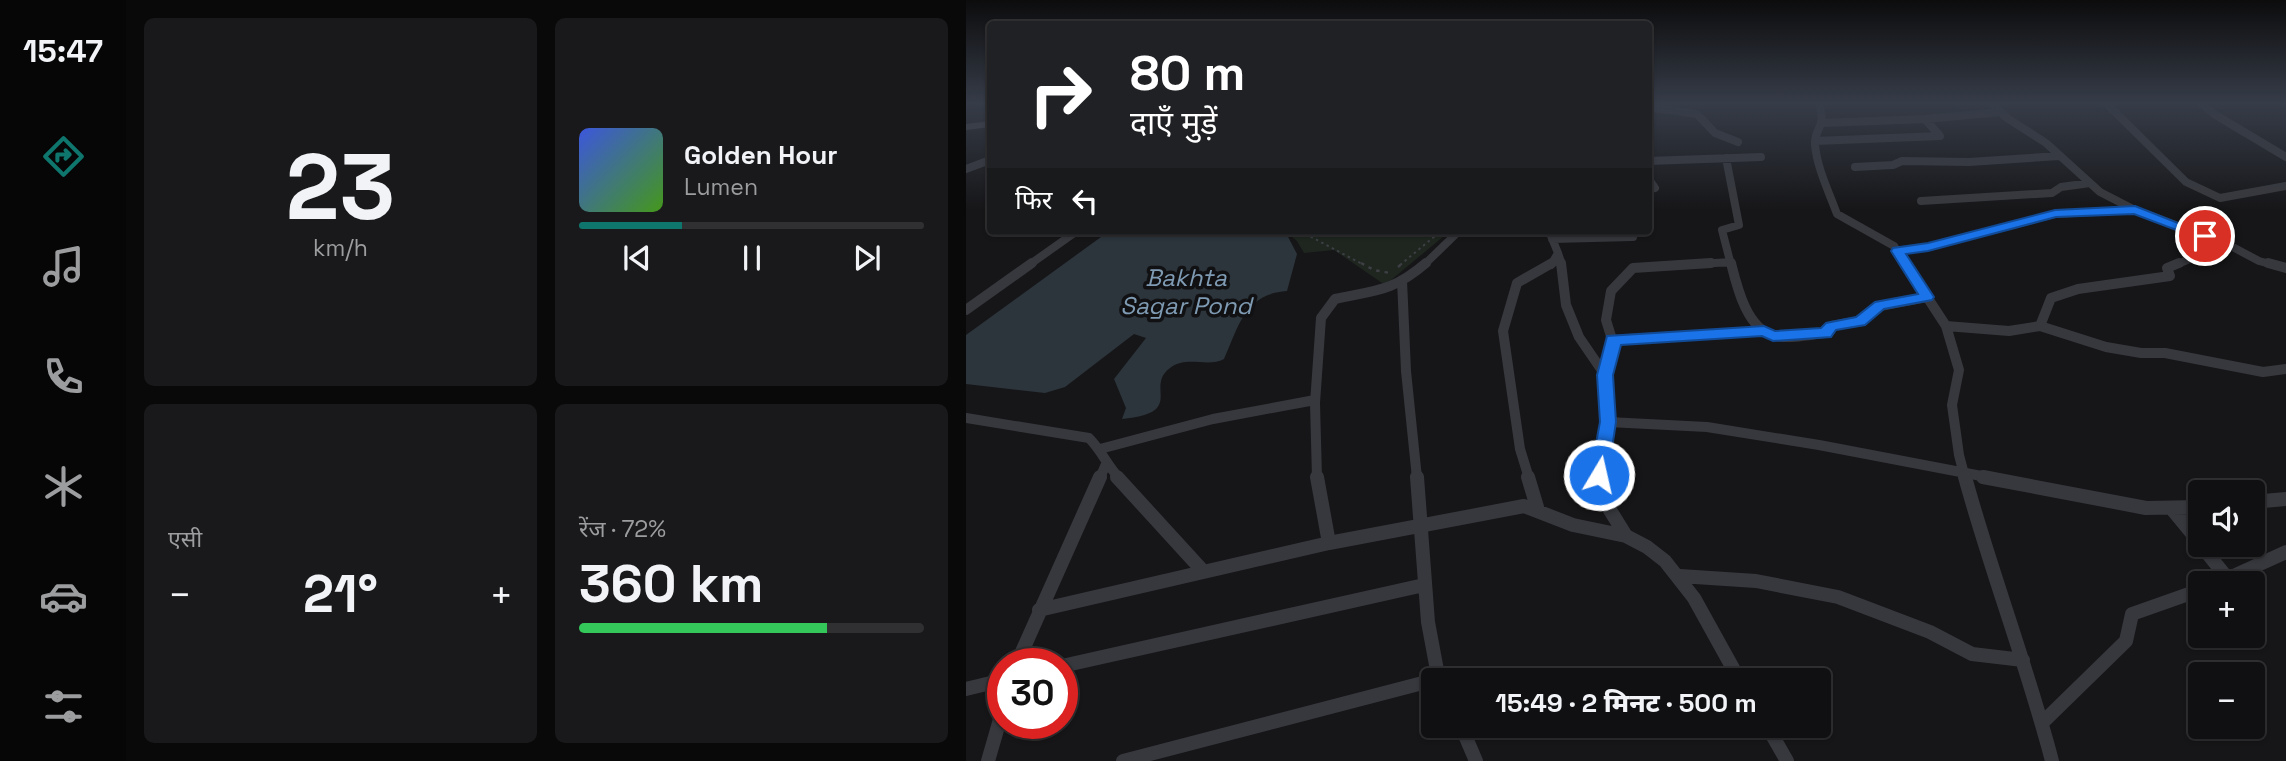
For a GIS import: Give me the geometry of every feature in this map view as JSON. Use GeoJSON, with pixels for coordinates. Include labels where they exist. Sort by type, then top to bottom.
{"type":"FeatureCollection","features":[{"type":"Feature","properties":{"kind":"street"},"geometry":{"type":"LineString","coordinates":[[1728,139],[1738,142]]}},
{"type":"Feature","properties":{"kind":"street"},"geometry":{"type":"LineString","coordinates":[[1877,139],[1815,141],[1822,175],[1837,214],[1894,246],[1946,326],[1959,370],[1952,405],[1964,473],[1988,560],[2023,660],[2052,761]]}},
{"type":"Feature","properties":{"kind":"street"},"geometry":{"type":"LineString","coordinates":[[2039,139],[2100,192],[2135,210],[2227,244],[2259,261],[2286,268]]}},
{"type":"Feature","properties":{"kind":"street"},"geometry":{"type":"LineString","coordinates":[[2142,139],[2186,182],[2220,198],[2286,186]]}},
{"type":"Feature","properties":{"kind":"street"},"geometry":{"type":"LineString","coordinates":[[2256,139],[2286,156]]}},
{"type":"Feature","properties":{"kind":"street"},"geometry":{"type":"LineString","coordinates":[[1856,167],[1893,165],[1902,161],[1969,162],[2059,156]]}},
{"type":"Feature","properties":{"kind":"street"},"geometry":{"type":"LineString","coordinates":[[1652,161],[1761,157]]}},
{"type":"Feature","properties":{"kind":"street"},"geometry":{"type":"LineString","coordinates":[[1726,158],[1739,225],[1722,230],[1755,326],[1773,336],[1825,333],[1831,326],[1860,321],[1880,306],[1927,297]]}},
{"type":"Feature","properties":{"kind":"street"},"geometry":{"type":"LineString","coordinates":[[966,169],[987,161]]}},
{"type":"Feature","properties":{"kind":"street"},"geometry":{"type":"LineString","coordinates":[[1652,183],[1655,188]]}},
{"type":"Feature","properties":{"kind":"street"},"geometry":{"type":"LineString","coordinates":[[1921,201],[2052,192],[2061,187],[2090,183]]}},
{"type":"Feature","properties":{"kind":"street"},"geometry":{"type":"LineString","coordinates":[[1897,251],[1928,247],[2055,214],[2135,210]]}},
{"type":"Feature","properties":{"kind":"street"},"geometry":{"type":"LineString","coordinates":[[966,310],[1071,235]]}},
{"type":"Feature","properties":{"kind":"street"},"geometry":{"type":"LineString","coordinates":[[1329,543],[1315,473],[1315,400],[1321,318],[1335,299],[1387,289],[1402,281],[1439,252],[1455,235]]}},
{"type":"Feature","properties":{"kind":"street"},"geometry":{"type":"LineString","coordinates":[[1605,375],[1579,337],[1566,304],[1563,270],[1551,235],[1633,237]]}},
{"type":"Feature","properties":{"kind":"street"},"geometry":{"type":"LineString","coordinates":[[2040,326],[2051,298],[2078,289],[2169,276],[2168,268],[2227,244]]}},
{"type":"Feature","properties":{"kind":"street"},"geometry":{"type":"LineString","coordinates":[[1537,507],[1520,449],[1503,331],[1517,283],[1550,266],[1558,253]]}},
{"type":"Feature","properties":{"kind":"street"},"geometry":{"type":"LineString","coordinates":[[1731,262],[1633,268],[1611,291],[1606,320],[1614,346],[1605,375],[1608,422],[1599,475],[1605,502],[1626,536],[1680,576],[1733,668]]}},
{"type":"Feature","properties":{"kind":"street"},"geometry":{"type":"LineString","coordinates":[[1402,281],[1402,343],[1422,526],[1424,585],[1436,668]]}},
{"type":"Feature","properties":{"kind":"street"},"geometry":{"type":"LineString","coordinates":[[1946,326],[2009,331],[2040,326],[2106,346],[2141,353],[2165,353],[2263,372],[2286,369]]}},
{"type":"Feature","properties":{"kind":"street"},"geometry":{"type":"LineString","coordinates":[[1612,340],[1764,331]]}},
{"type":"Feature","properties":{"kind":"street"},"geometry":{"type":"LineString","coordinates":[[1100,449],[1213,419],[1315,400]]}},
{"type":"Feature","properties":{"kind":"street"},"geometry":{"type":"LineString","coordinates":[[966,418],[1089,438],[1100,449],[1106,464],[1202,570]]}},
{"type":"Feature","properties":{"kind":"street"},"geometry":{"type":"LineString","coordinates":[[1608,422],[1707,427],[1819,444],[2146,508],[2188,508]]}},
{"type":"Feature","properties":{"kind":"street"},"geometry":{"type":"LineString","coordinates":[[1023,648],[1106,464]]}},
{"type":"Feature","properties":{"kind":"street"},"geometry":{"type":"LineString","coordinates":[[2265,501],[2286,499]]}},
{"type":"Feature","properties":{"kind":"street"},"geometry":{"type":"LineString","coordinates":[[1039,610],[1202,570],[1524,506],[1537,507],[1553,518],[1573,525],[1626,536]]}},
{"type":"Feature","properties":{"kind":"street"},"geometry":{"type":"LineString","coordinates":[[2172,509],[2188,529]]}},
{"type":"Feature","properties":{"kind":"street"},"geometry":{"type":"LineString","coordinates":[[2245,571],[2286,552]]}},
{"type":"Feature","properties":{"kind":"street"},"geometry":{"type":"LineString","coordinates":[[1680,576],[1756,581],[1839,597],[1930,632],[1972,654],[2023,660]]}},
{"type":"Feature","properties":{"kind":"street"},"geometry":{"type":"LineString","coordinates":[[1078,662],[1424,585]]}},
{"type":"Feature","properties":{"kind":"street"},"geometry":{"type":"LineString","coordinates":[[2042,723],[2126,641],[2132,614],[2188,594]]}},
{"type":"Feature","properties":{"kind":"street"},"geometry":{"type":"LineString","coordinates":[[966,689],[987,684]]}},
{"type":"Feature","properties":{"kind":"street"},"geometry":{"type":"LineString","coordinates":[[1123,761],[1421,684]]}},
{"type":"Feature","properties":{"kind":"street"},"geometry":{"type":"LineString","coordinates":[[1466,738],[1476,761]]}},
{"type":"Feature","properties":{"kind":"street"},"geometry":{"type":"LineString","coordinates":[[1774,738],[1787,761]]}},
{"type":"Feature","properties":{"kind":"street"},"geometry":{"type":"LineString","coordinates":[[988,761],[994,739]]}},
{"type":"Feature","properties":{"kind":"path"},"geometry":{"type":"LineString","coordinates":[[1310,235],[1374,270],[1390,273],[1435,236]]}},
{"type":"Feature","properties":{"kind":"shaded area"},"geometry":{"type":"Polygon","coordinates":[[[1290,235],[1445,235],[1385,285],[1334,250],[1304,253],[1290,235]]]}},
{"type":"Feature","properties":{"kind":"water","name":"Bakhta Sagar Pond"},"geometry":{"type":"Polygon","coordinates":[[[1287,235],[1297,254],[1287,291],[1262,298],[1245,313],[1224,359],[1183,362],[1170,368],[1163,375],[1159,405],[1142,416],[1122,419],[1126,408],[1114,379],[1146,338],[1134,334],[1065,387],[1045,393],[966,384],[966,335],[1101,237],[1287,235]]]}},
{"type":"Feature","properties":{"kind":"route"},"geometry":{"type":"LineString","coordinates":[[1599,475],[1608,422],[1605,375],[1614,346],[1612,340],[1764,331],[1773,336],[1825,333],[1831,326],[1860,321],[1880,306],[1927,297],[1897,251],[1928,247],[2055,214],[2135,210],[2205,236]]}}]}
